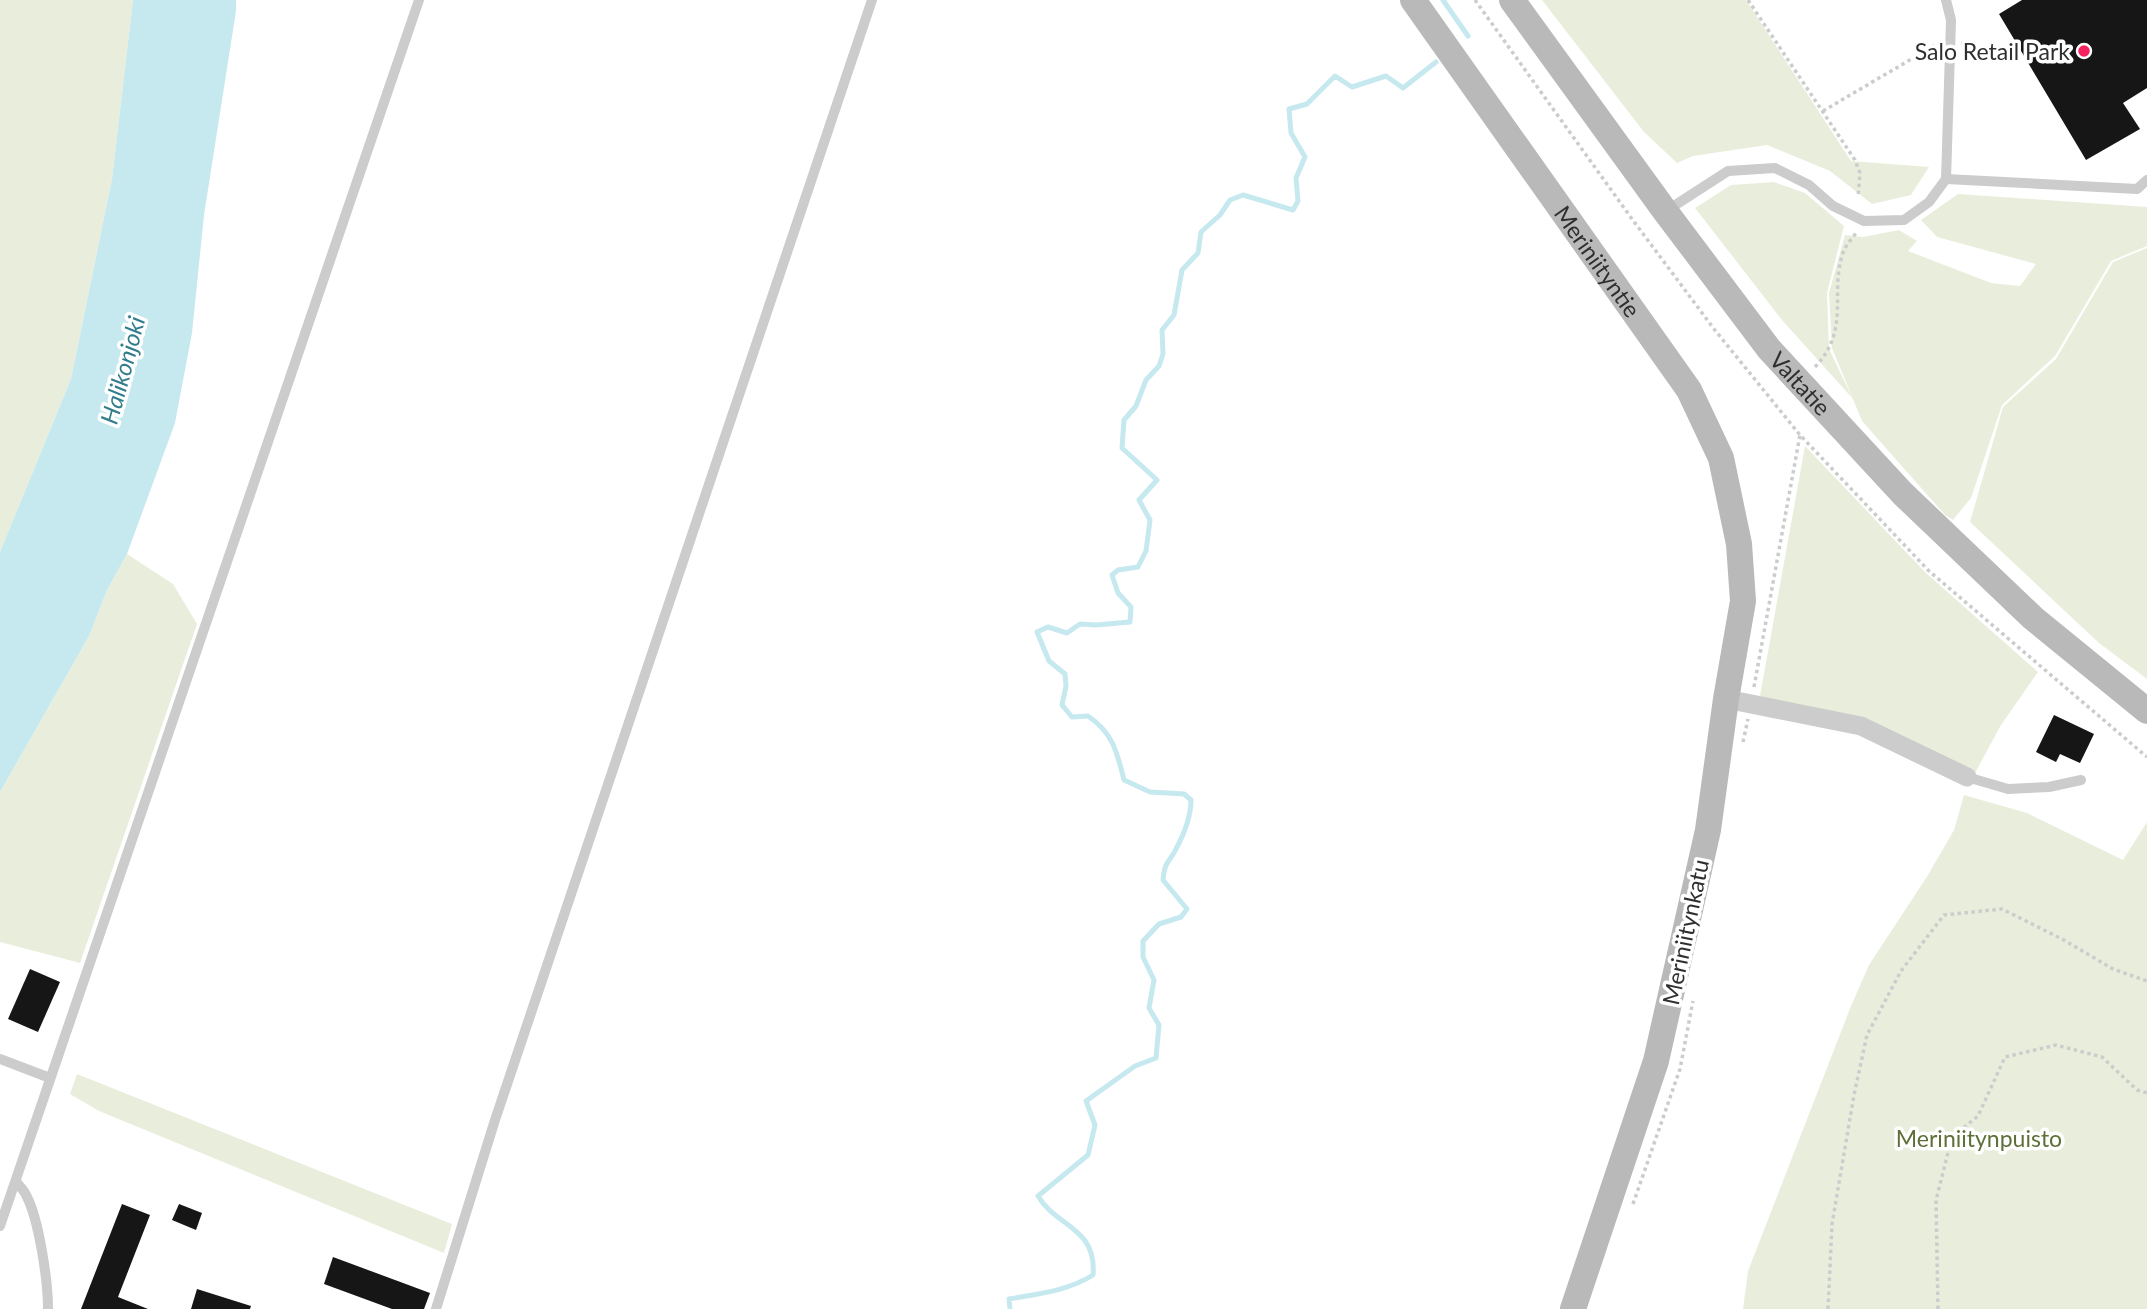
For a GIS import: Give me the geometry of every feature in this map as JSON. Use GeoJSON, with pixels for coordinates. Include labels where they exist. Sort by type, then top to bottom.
{"type":"FeatureCollection","features":[{"type":"Feature","properties":{"kind":"main road","name":"Meriniityntie"},"geometry":{"type":"LineString","coordinates":[[1413,0],[1689,390],[1721,458],[1739,544]]}},
{"type":"Feature","properties":{"kind":"main road","name":"Valtatie"},"geometry":{"type":"LineString","coordinates":[[1512,0],[1665,212],[1769,349],[1903,494],[2032,618],[2147,711]]}},
{"type":"Feature","properties":{"kind":"main road","name":"Meriniitynkatu"},"geometry":{"type":"LineString","coordinates":[[1573,1309],[1656,1061],[1707,830],[1743,601],[1739,544]]}},
{"type":"Feature","properties":{"kind":"street"},"geometry":{"type":"LineString","coordinates":[[1726,699],[1861,726],[1967,777]]}},
{"type":"Feature","properties":{"kind":"lane"},"geometry":{"type":"LineString","coordinates":[[0,1226],[419,0]]}},
{"type":"Feature","properties":{"kind":"lane"},"geometry":{"type":"LineString","coordinates":[[436,1309],[495,1120],[872,0]]}},
{"type":"Feature","properties":{"kind":"lane"},"geometry":{"type":"LineString","coordinates":[[1665,212],[1728,171],[1775,168],[1809,185],[1833,206],[1864,221],[1904,219],[1929,202],[1946,179],[1951,41],[1951,20],[1946,0]]}},
{"type":"Feature","properties":{"kind":"lane"},"geometry":{"type":"LineString","coordinates":[[1946,179],[2137,189],[2147,180]]}},
{"type":"Feature","properties":{"kind":"lane"},"geometry":{"type":"LineString","coordinates":[[1967,777],[2008,789],[2049,787],[2081,780]]}},
{"type":"Feature","properties":{"kind":"lane"},"geometry":{"type":"LineString","coordinates":[[0,1059],[50,1078]]}},
{"type":"Feature","properties":{"kind":"lane"},"geometry":{"type":"LineString","coordinates":[[16,1181],[26,1195],[36,1227],[49,1308]]}},
{"type":"Feature","properties":{"kind":"path"},"geometry":{"type":"LineString","coordinates":[[1475,0],[1672,274],[1800,435],[1929,571],[2147,757]]}},
{"type":"Feature","properties":{"kind":"path"},"geometry":{"type":"LineString","coordinates":[[1748,0],[1856,160],[1860,173],[1858,197]]}},
{"type":"Feature","properties":{"kind":"path"},"geometry":{"type":"LineString","coordinates":[[1823,111],[1942,41],[1976,45]]}},
{"type":"Feature","properties":{"kind":"path"},"geometry":{"type":"LineString","coordinates":[[1800,382],[1825,356],[1835,335],[1844,250],[1864,221]]}},
{"type":"Feature","properties":{"kind":"path"},"geometry":{"type":"LineString","coordinates":[[1828,1309],[1832,1224],[1867,1035],[1901,971],[1944,915],[2002,909],[2062,939],[2113,969],[2147,981]]}},
{"type":"Feature","properties":{"kind":"path"},"geometry":{"type":"LineString","coordinates":[[1938,1309],[1936,1200],[1952,1137],[1978,1116],[2005,1057],[2056,1045],[2102,1057],[2137,1090],[2147,1093]]}},
{"type":"Feature","properties":{"kind":"green space"},"geometry":{"type":"Polygon","coordinates":[[[0,0],[133,0],[112,179],[71,379],[0,552],[0,0]]]}},
{"type":"Feature","properties":{"kind":"green space"},"geometry":{"type":"Polygon","coordinates":[[[1542,0],[1746,0],[1851,161],[1929,167],[1911,195],[1872,204],[1830,171],[1767,145],[1693,156],[1677,163],[1644,132],[1542,0]]]}},
{"type":"Feature","properties":{"kind":"green space"},"geometry":{"type":"Polygon","coordinates":[[[1774,182],[1805,193],[1844,226],[1827,293],[1829,349],[1853,399],[1782,320],[1695,208],[1731,185],[1774,182]]]}},
{"type":"Feature","properties":{"kind":"green space"},"geometry":{"type":"Polygon","coordinates":[[[1958,194],[2147,207],[2147,246],[2111,261],[2055,356],[2002,405],[1971,498],[1953,520],[1945,515],[1862,421],[1832,348],[1829,293],[1845,235],[1863,237],[1899,230],[1917,241],[1908,251],[1991,283],[2020,286],[2036,264],[1937,237],[1921,220],[1958,194]]]}},
{"type":"Feature","properties":{"kind":"green space"},"geometry":{"type":"Polygon","coordinates":[[[2147,248],[2147,679],[2099,643],[1970,522],[2003,407],[2056,359],[2113,262],[2147,248]]]}},
{"type":"Feature","properties":{"kind":"green space"},"geometry":{"type":"Polygon","coordinates":[[[1805,446],[1926,573],[2038,672],[2001,725],[1975,773],[1760,696],[1805,446]]]}},
{"type":"Feature","properties":{"kind":"green space"},"geometry":{"type":"Polygon","coordinates":[[[127,554],[173,584],[197,624],[80,963],[0,942],[0,792],[89,636],[107,590],[127,554]]]}},
{"type":"Feature","properties":{"kind":"green space","name":"Meriniitynpuisto"},"geometry":{"type":"Polygon","coordinates":[[[1964,795],[2027,813],[2123,860],[2147,822],[2147,1309],[1743,1309],[1748,1271],[1851,1006],[1869,965],[1954,830],[1964,795]]]}},
{"type":"Feature","properties":{"kind":"green space"},"geometry":{"type":"Polygon","coordinates":[[[77,1074],[452,1224],[444,1253],[99,1111],[70,1094],[77,1074]]]}},
{"type":"Feature","properties":{"kind":"water","name":"Halikonjoki"},"geometry":{"type":"Polygon","coordinates":[[[133,0],[236,0],[204,215],[192,333],[175,423],[127,554],[107,590],[89,636],[0,792],[0,552],[71,379],[112,179],[133,0]]]}},
{"type":"Feature","properties":{"kind":"building","name":"Salo Retail Park"},"geometry":{"type":"Polygon","coordinates":[[[2022,0],[2147,0],[2147,88],[2123,103],[2140,129],[2086,160],[1999,14],[2022,0]]]}},
{"type":"Feature","properties":{"kind":"building"},"geometry":{"type":"Polygon","coordinates":[[[2054,715],[2094,734],[2080,763],[2060,754],[2056,762],[2036,752],[2054,715]]]}},
{"type":"Feature","properties":{"kind":"building"},"geometry":{"type":"Polygon","coordinates":[[[30,969],[60,982],[38,1032],[8,1019],[30,969]]]}},
{"type":"Feature","properties":{"kind":"building"},"geometry":{"type":"Polygon","coordinates":[[[122,1204],[150,1215],[118,1297],[148,1309],[81,1309],[122,1204]]]}},
{"type":"Feature","properties":{"kind":"building"},"geometry":{"type":"Polygon","coordinates":[[[179,1204],[202,1213],[196,1230],[172,1220],[179,1204]]]}},
{"type":"Feature","properties":{"kind":"building"},"geometry":{"type":"Polygon","coordinates":[[[333,1257],[430,1293],[424,1309],[392,1309],[324,1284],[333,1257]]]}},
{"type":"Feature","properties":{"kind":"building"},"geometry":{"type":"Polygon","coordinates":[[[197,1289],[251,1306],[250,1309],[191,1309],[197,1289]]]}},
{"type":"Feature","properties":{"kind":"waterway"},"geometry":{"type":"LineString","coordinates":[[1443,0],[1468,36]]}},
{"type":"Feature","properties":{"kind":"waterway"},"geometry":{"type":"LineString","coordinates":[[1010,1309],[1009,1299],[1063,1288],[1093,1275],[1093,1259],[1089,1247],[1082,1237],[1055,1215],[1038,1196],[1088,1155],[1095,1125],[1086,1101],[1135,1066],[1156,1058],[1159,1025],[1149,1008],[1154,980],[1143,957],[1143,941],[1159,924],[1181,917],[1187,909],[1163,880],[1166,866],[1186,825],[1191,800],[1184,794],[1150,792],[1124,780],[1109,736],[1088,716],[1072,717],[1062,705],[1066,686],[1065,674],[1049,661],[1037,632],[1048,627],[1067,633],[1080,624],[1130,622],[1131,607],[1118,593],[1112,575],[1118,570],[1138,567],[1146,551],[1150,520],[1139,500],[1157,480],[1122,448],[1124,420],[1136,406],[1146,380],[1159,366],[1163,354],[1162,330],[1174,315],[1182,270],[1198,253],[1201,232],[1220,215],[1230,200],[1243,195],[1293,210],[1298,201],[1296,178],[1305,157],[1291,133],[1289,109],[1307,104],[1335,76],[1352,87],[1386,76],[1403,88],[1436,62]]}},
{"type":"Feature","properties":{"kind":"place","name":"Salo Retail Park"},"geometry":{"type":"Point","coordinates":[2084,51]}}]}
